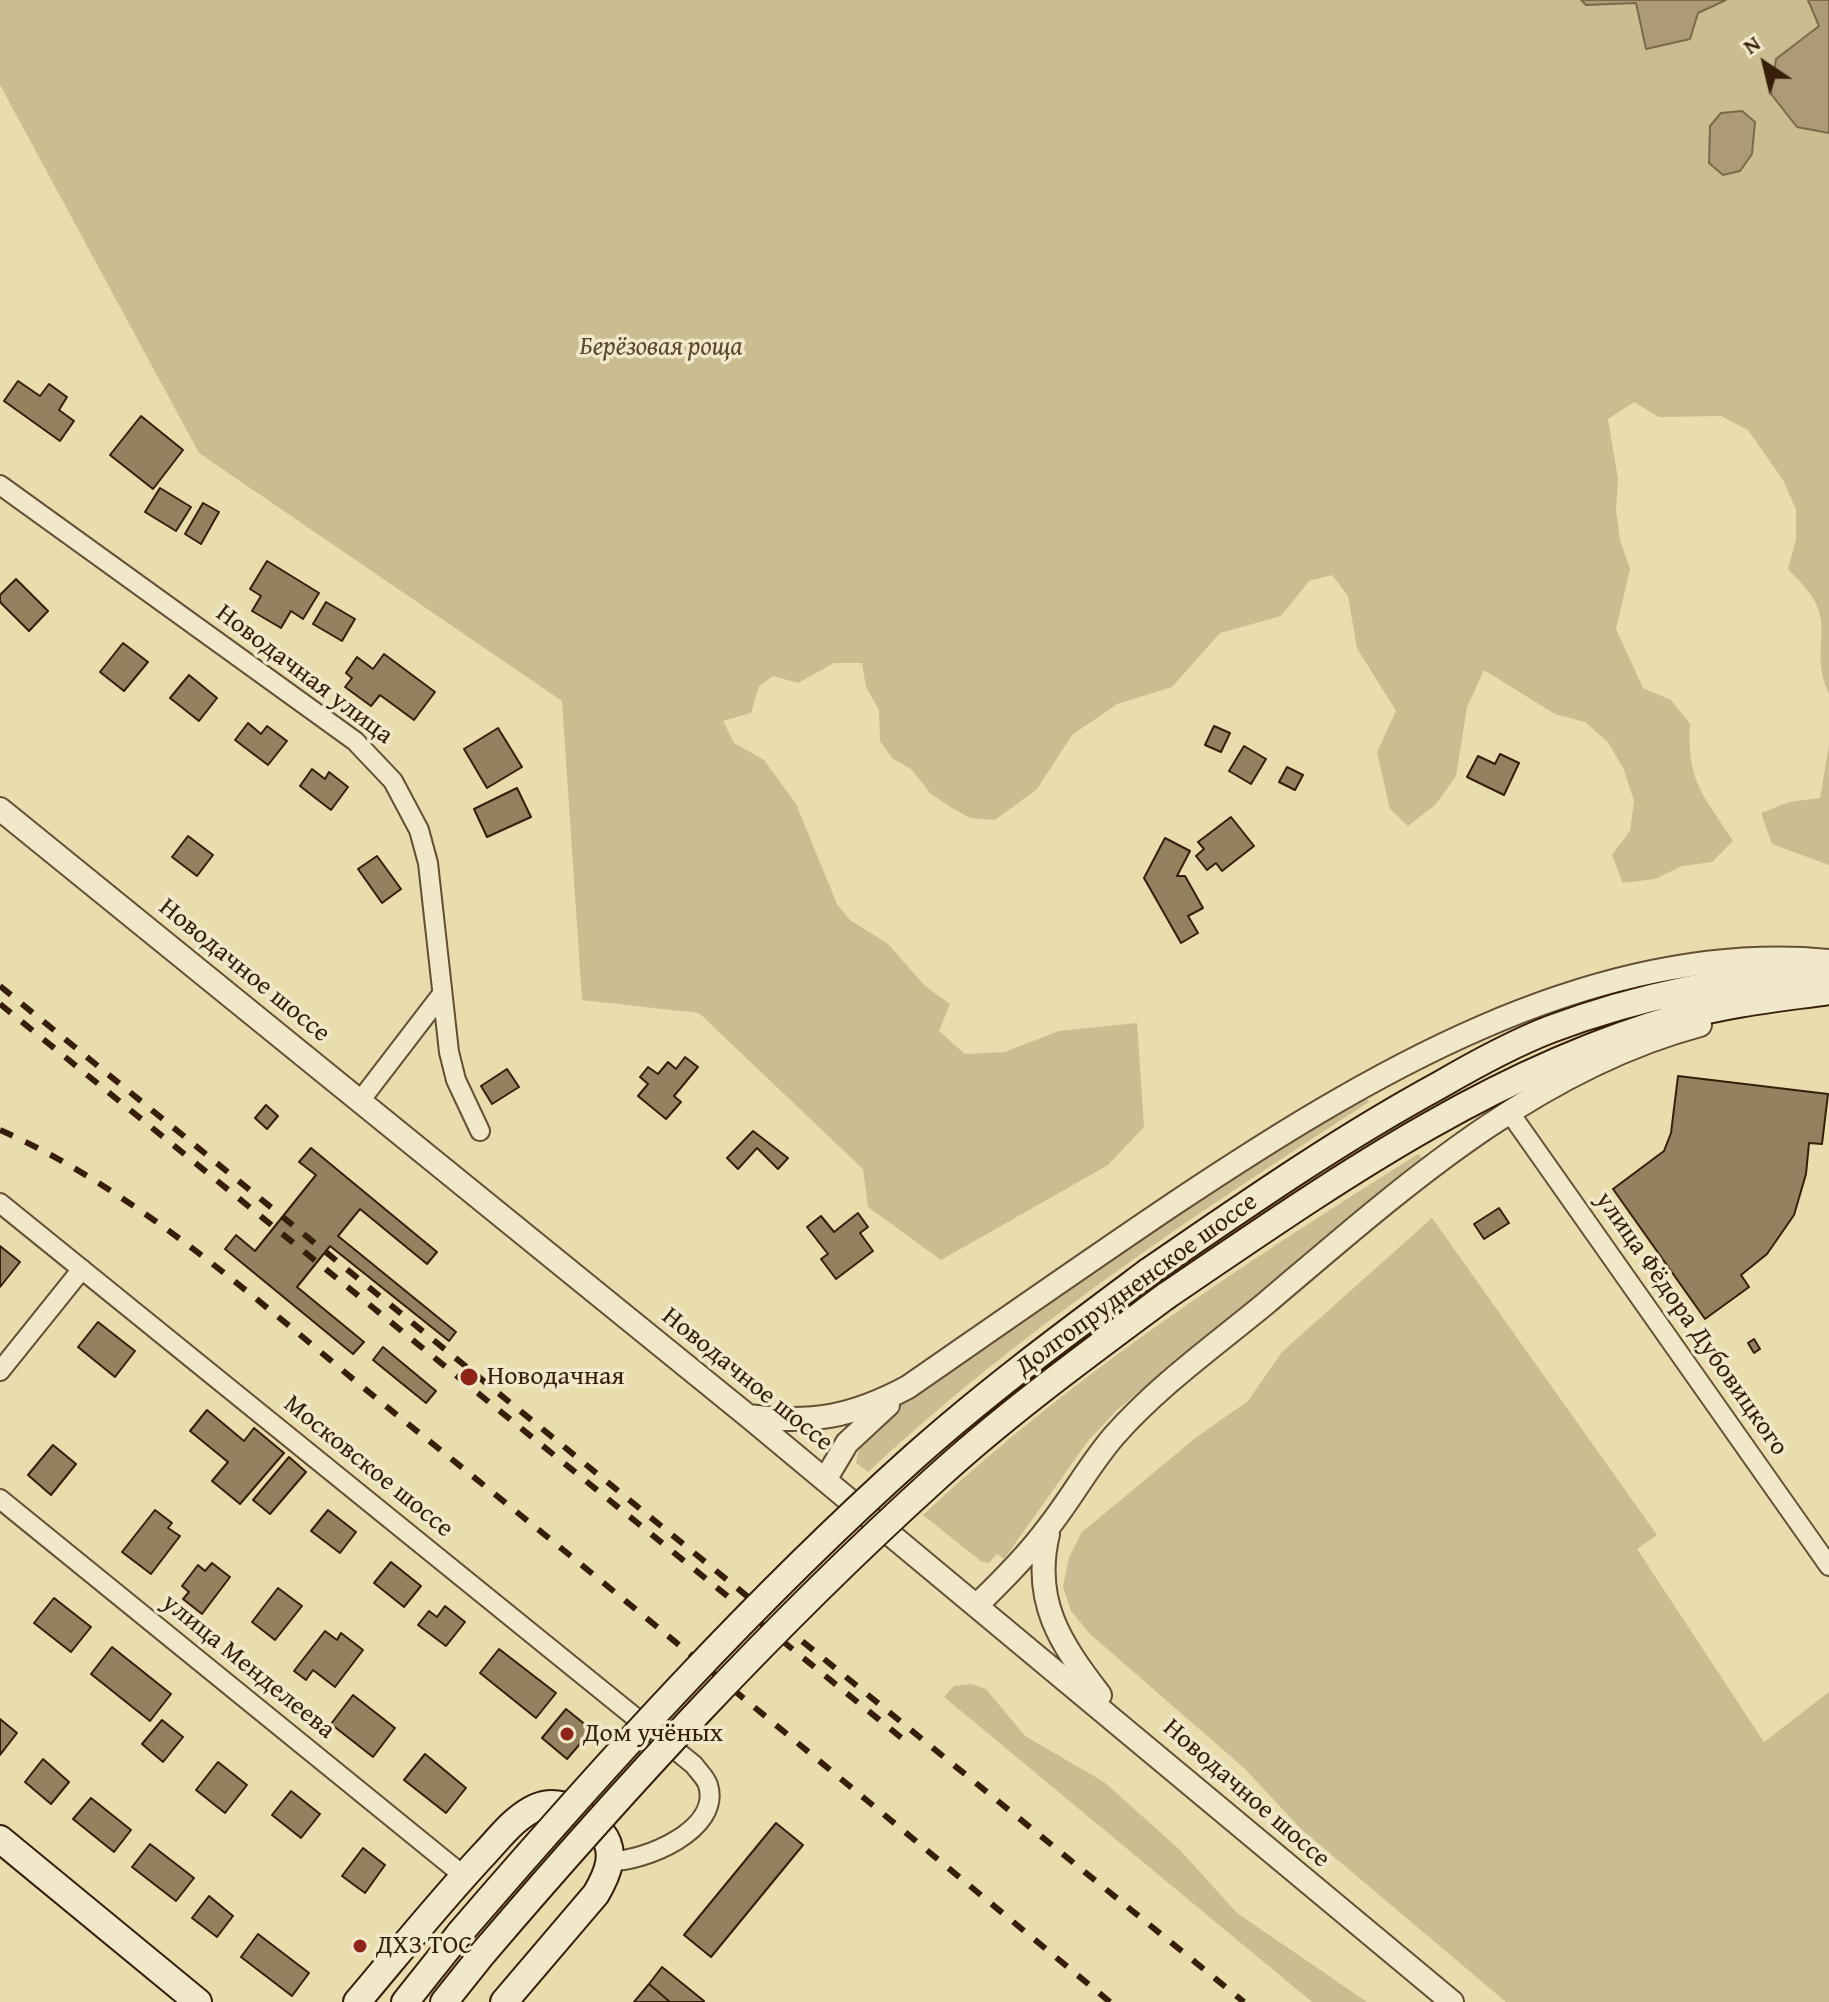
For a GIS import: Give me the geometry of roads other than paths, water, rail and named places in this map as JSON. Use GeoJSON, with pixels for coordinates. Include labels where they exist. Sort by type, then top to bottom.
{"type":"FeatureCollection","features":[{"type":"Feature","properties":{"kind":"main road","name":"Долгопрудненское шоссе"},"geometry":{"type":"LineString","coordinates":[[405,2002],[460,1933],[593,1782],[812,1554],[915,1456],[973,1407],[1148,1272],[1394,1110],[1483,1061],[1550,1029],[1670,994],[1744,980],[1829,972]]}},
{"type":"Feature","properties":{"kind":"main road","name":"Долгопрудненское шоссе"},"geometry":{"type":"LineString","coordinates":[[444,2002],[484,1952],[648,1767],[844,1565],[935,1478],[1166,1296],[1410,1136],[1497,1088],[1562,1057],[1682,1016],[1746,1002],[1829,992]]}},
{"type":"Feature","properties":{"kind":"main road"},"geometry":{"type":"LineString","coordinates":[[358,2002],[464,1876],[516,1821],[538,1806],[561,1805],[578,1811],[603,1834],[611,1850],[610,1861],[596,1894],[504,2002]]}},
{"type":"Feature","properties":{"kind":"main road"},"geometry":{"type":"LineString","coordinates":[[0,1839],[198,2002]]}},
{"type":"Feature","properties":{"kind":"street","name":"Новодачная улица"},"geometry":{"type":"LineString","coordinates":[[0,485],[355,741],[393,781],[419,830],[428,863],[442,994],[456,1080],[480,1131]]}},
{"type":"Feature","properties":{"kind":"street","name":"Новодачное шоссе"},"geometry":{"type":"LineString","coordinates":[[0,809],[1123,1724],[1362,1931],[1452,2002]]}},
{"type":"Feature","properties":{"kind":"street"},"geometry":{"type":"LineString","coordinates":[[748,1416],[838,1417],[873,1405],[908,1387],[1260,1147],[1427,1050],[1500,1020],[1614,982],[1738,962],[1829,961]]}},
{"type":"Feature","properties":{"kind":"street"},"geometry":{"type":"LineString","coordinates":[[977,1605],[1009,1575],[1049,1527],[1078,1482],[1139,1409],[1410,1184],[1510,1113],[1576,1075],[1683,1029],[1829,992]]}},
{"type":"Feature","properties":{"kind":"street"},"geometry":{"type":"LineString","coordinates":[[360,1101],[442,994]]}},
{"type":"Feature","properties":{"kind":"street","name":"улица Фёдора Дубовицкого"},"geometry":{"type":"LineString","coordinates":[[1510,1113],[1829,1566]]}},
{"type":"Feature","properties":{"kind":"street","name":"Московское шоссе"},"geometry":{"type":"LineString","coordinates":[[0,1203],[623,1706],[701,1774],[708,1784],[709,1796],[704,1812],[689,1830],[669,1847],[646,1858],[610,1861]]}},
{"type":"Feature","properties":{"kind":"street"},"geometry":{"type":"LineString","coordinates":[[0,1371],[82,1269]]}},
{"type":"Feature","properties":{"kind":"street"},"geometry":{"type":"LineString","coordinates":[[825,1480],[847,1443],[908,1387]]}},
{"type":"Feature","properties":{"kind":"street","name":"улица Менделеева"},"geometry":{"type":"LineString","coordinates":[[0,1499],[464,1876]]}},
{"type":"Feature","properties":{"kind":"street"},"geometry":{"type":"LineString","coordinates":[[1049,1527],[1041,1563],[1043,1593],[1053,1624],[1080,1668],[1123,1724]]}},
{"type":"Feature","properties":{"kind":"railway"},"geometry":{"type":"LineString","coordinates":[[0,986],[1244,2002]]}},
{"type":"Feature","properties":{"kind":"railway"},"geometry":{"type":"LineString","coordinates":[[0,1004],[909,1744]]}},
{"type":"Feature","properties":{"kind":"railway"},"geometry":{"type":"LineString","coordinates":[[0,1130],[106,1188],[207,1259],[1110,2002]]}},
{"type":"Feature","properties":{"kind":"place","name":"Новодачная"},"geometry":{"type":"Point","coordinates":[469,1377]}},
{"type":"Feature","properties":{"kind":"place","name":"Дом учёных"},"geometry":{"type":"Point","coordinates":[567,1734]}},
{"type":"Feature","properties":{"kind":"place","name":"ДХЗ ТОС"},"geometry":{"type":"Point","coordinates":[360,1946]}},
{"type":"Feature","properties":{"kind":"park label","name":"Берёзовая роща"},"geometry":{"type":"Point","coordinates":[661,347]}}]}
